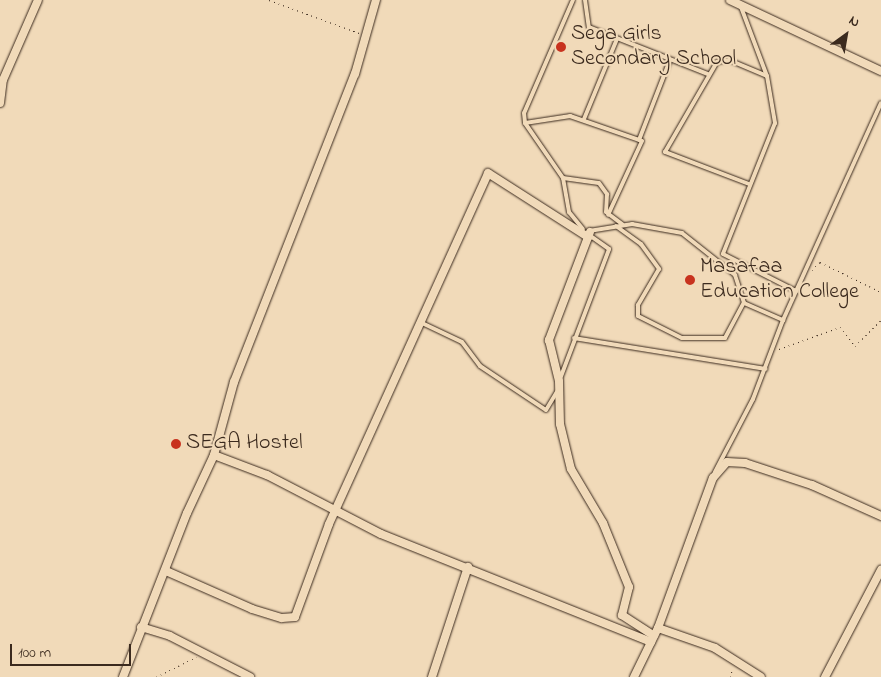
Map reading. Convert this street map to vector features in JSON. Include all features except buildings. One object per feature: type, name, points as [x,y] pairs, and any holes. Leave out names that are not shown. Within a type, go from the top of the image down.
[{"type":"street","points":[[0,103],[3,80],[38,0]]},
{"type":"street","points":[[123,677],[141,627],[214,455],[234,382],[355,74],[364,35],[376,0]]},
{"type":"street","points":[[730,0],[881,71]]},
{"type":"street","points":[[166,571],[226,599],[288,619],[299,609],[335,511],[489,173],[589,234],[549,340],[559,383],[560,424],[571,469],[603,524],[629,587],[622,615],[653,639]]},
{"type":"street","points":[[214,455],[267,475],[335,511],[468,567],[653,639]]},
{"type":"street","points":[[634,677],[658,628],[713,478],[728,462],[745,463],[812,485],[881,516]]},
{"type":"street","points":[[432,677],[468,567]]},
{"type":"street","points":[[825,677],[881,570]]},
{"type":"street","points":[[141,627],[204,652],[250,677]]},
{"type":"street","points":[[658,628],[704,642],[761,677]]},
{"type":"lane","points":[[422,323],[462,342],[480,366],[546,410],[559,383],[574,338],[609,248],[580,228],[568,212],[563,178],[525,123],[527,102],[573,0]]},
{"type":"lane","points":[[585,0],[587,26],[708,74]]},
{"type":"lane","points":[[740,5],[767,76],[775,123],[749,184],[723,255],[796,292]]},
{"type":"lane","points":[[584,119],[617,38]]},
{"type":"lane","points":[[608,215],[670,60]]},
{"type":"lane","points":[[749,184],[665,152],[708,74],[717,62],[729,60],[767,76]]},
{"type":"lane","points":[[713,478],[766,368],[783,320],[881,103]]},
{"type":"lane","points":[[525,123],[556,115],[584,119],[639,140]]},
{"type":"lane","points":[[563,178],[599,184],[607,194],[608,215]]},
{"type":"lane","points":[[608,215],[623,225]]},
{"type":"lane","points":[[589,234],[616,226],[623,225],[682,233],[735,275],[744,304],[725,338],[682,338],[638,316],[638,306],[659,269],[641,244],[616,226]]},
{"type":"lane","points":[[744,304],[783,320]]},
{"type":"lane","points":[[574,338],[766,368]]},
{"type":"path","points":[[268,0],[364,35]]},
{"type":"path","points":[[810,273],[820,262],[881,292]]},
{"type":"path","points":[[771,352],[840,327],[855,346],[881,320]]},
{"type":"path","points":[[156,677],[204,652]]},
{"type":"path","points":[[730,677],[733,661]]},
{"type":"place","name":"Sega Girls Secondary School","points":[[561,47]]},
{"type":"place","name":"Masafaa Education College","points":[[690,280]]},
{"type":"place","name":"SEGA Hostel","points":[[176,444]]}]
